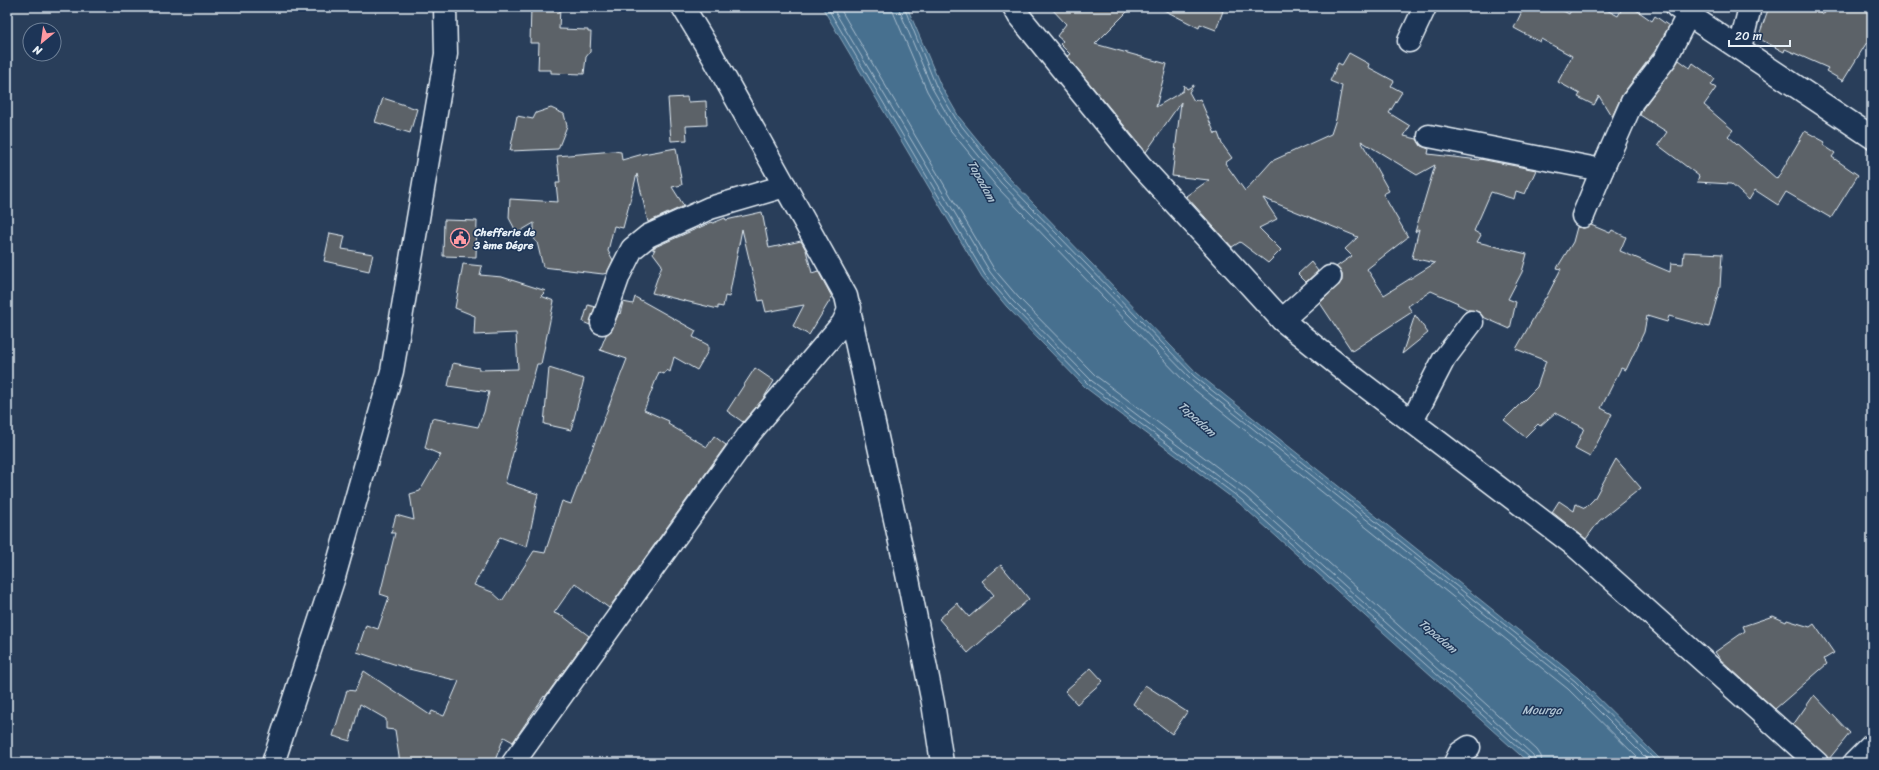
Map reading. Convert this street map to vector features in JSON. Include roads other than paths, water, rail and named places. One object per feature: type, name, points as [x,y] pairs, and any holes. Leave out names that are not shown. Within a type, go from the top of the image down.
[{"type":"street","points":[[273,763],[334,577],[392,371],[446,54],[445,7]]},
{"type":"street","points":[[683,7],[786,186],[846,296],[850,308],[910,589],[933,703],[942,763]]},
{"type":"street","points":[[1014,7],[1019,16],[1140,165],[1282,320],[1574,545],[1817,763]]},
{"type":"street","points":[[1409,41],[1425,7]]},
{"type":"street","points":[[1740,48],[1750,7]]},
{"type":"street","points":[[1583,216],[1632,102],[1666,58],[1683,11],[1872,137]]},
{"type":"street","points":[[1429,136],[1602,170]]},
{"type":"street","points":[[602,323],[619,275],[632,249],[648,236],[710,208],[786,186]]},
{"type":"street","points":[[1282,320],[1330,277]]},
{"type":"street","points":[[513,763],[750,433],[843,323],[850,308]]},
{"type":"street","points":[[1412,421],[1444,359],[1472,322]]},
{"type":"street","points":[[1854,763],[1872,745]]},
{"type":"street","points":[[1455,763],[1460,753],[1469,747]]},
{"type":"water","name":"Mourga","points":[[822,7],[907,7],[940,84],[959,117],[1007,176],[1197,373],[1578,678],[1664,763],[1529,763],[1239,503],[1086,388],[1007,307],[982,277]]},
{"type":"place","name":"Chefferie de 3 ème Dégre","points":[[460,238]]},
{"type":"water label","name":"Tapadam","points":[[982,181]]},
{"type":"water label","name":"Tapadam","points":[[1197,419]]},
{"type":"water label","name":"Tapadam","points":[[1438,636]]}]
